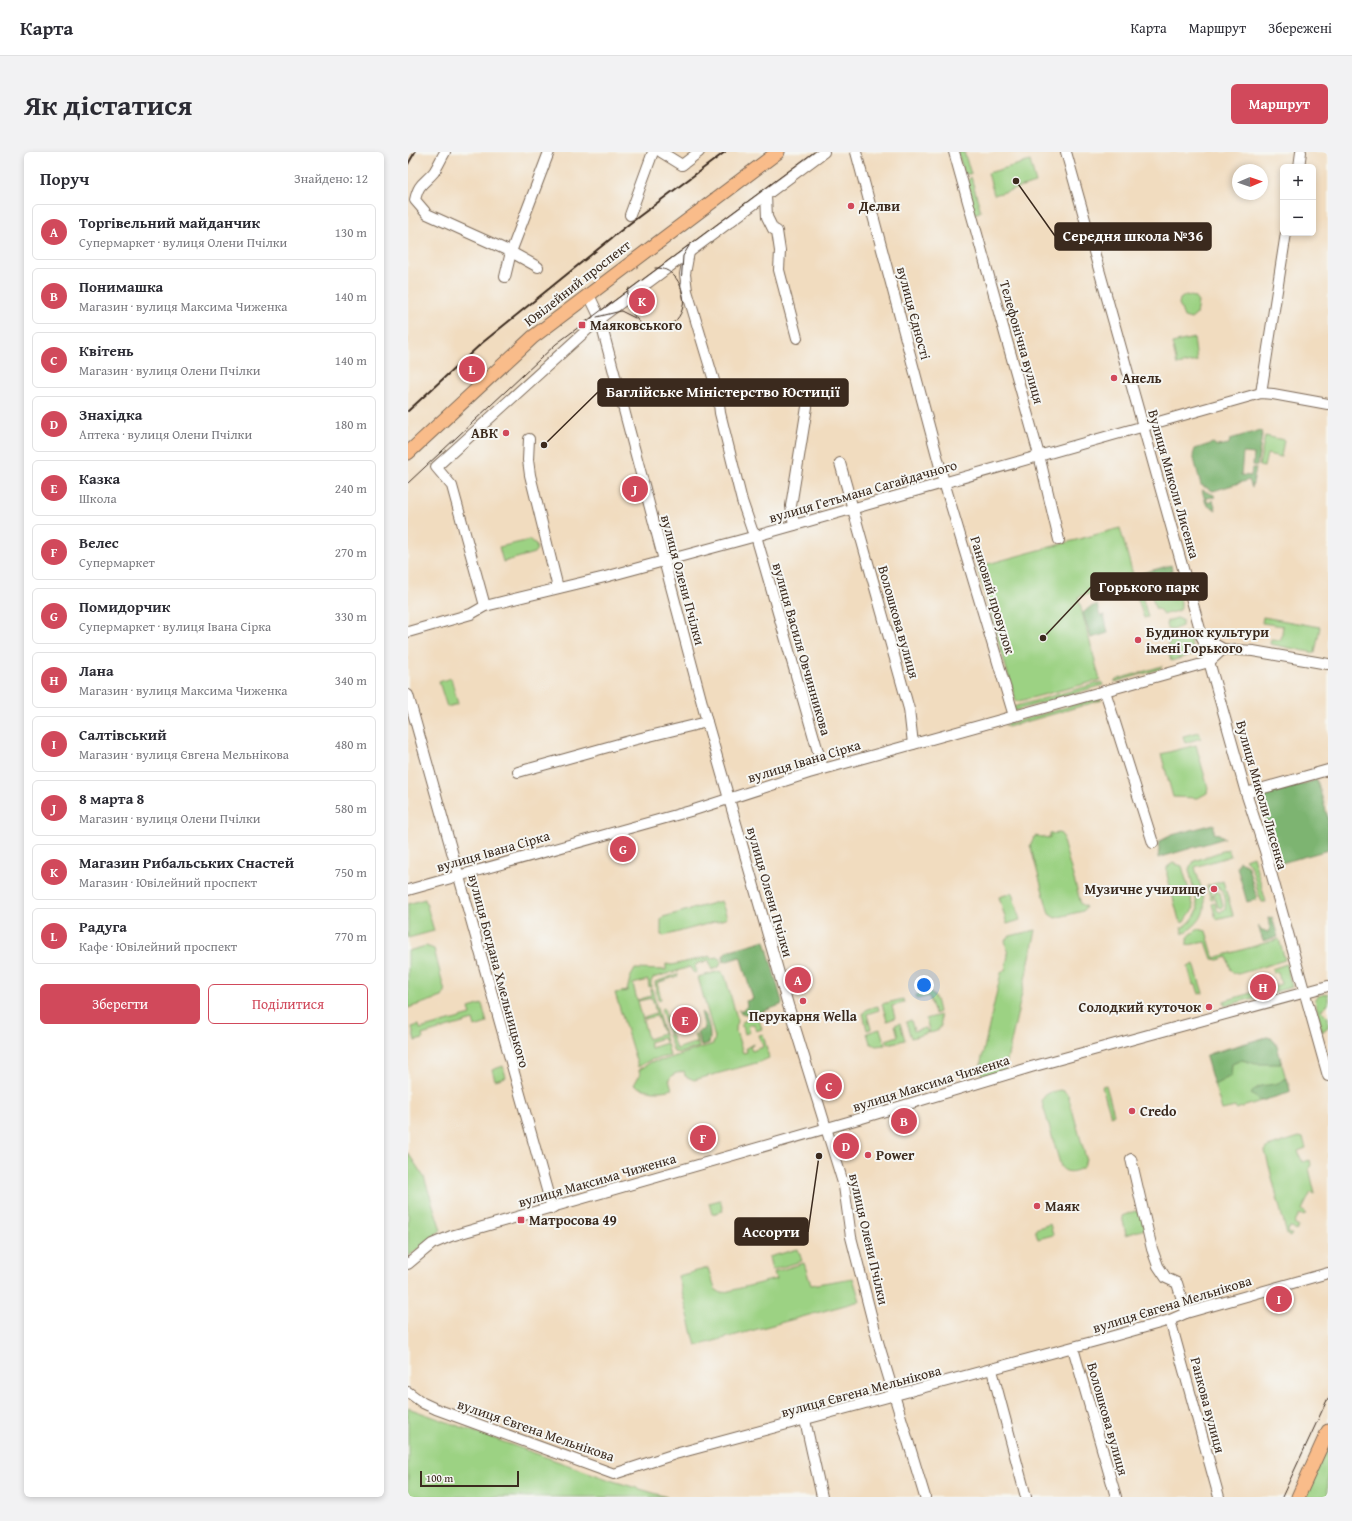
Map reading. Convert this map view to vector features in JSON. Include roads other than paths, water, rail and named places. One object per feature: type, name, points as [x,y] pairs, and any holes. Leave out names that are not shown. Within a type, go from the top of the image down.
[{"type":"main road","name":"Ювілейний проспект","points":[[408,453],[533,337],[778,152]]},
{"type":"main road","points":[[1298,1497],[1328,1431]]},
{"type":"street","points":[[444,152],[432,174],[424,180],[417,190],[415,200],[427,214],[511,252],[538,267]]},
{"type":"street","points":[[505,277],[511,252],[549,152]]},
{"type":"street","points":[[630,215],[653,152]]},
{"type":"street","points":[[662,152],[682,165],[699,152]]},
{"type":"street","points":[[485,606],[452,486],[436,467],[599,319],[824,152]]},
{"type":"street","name":"вулиця Єдності","points":[[856,152],[944,482]]},
{"type":"street","name":"Телефонічна вулиця","points":[[954,152],[1039,456],[1060,540]]},
{"type":"street","name":"Вулиця Миколи Лисенка","points":[[1066,152],[1246,793],[1265,850],[1328,1076]]},
{"type":"street","points":[[1299,164],[1301,152]]},
{"type":"street","points":[[766,195],[767,217],[773,230],[777,231],[780,250],[779,270],[797,338]]},
{"type":"street","points":[[1261,394],[1286,236]]},
{"type":"street","name":"вулиця Василя Овчинникова","points":[[689,252],[685,274],[687,292],[718,394],[720,414],[742,501],[752,530],[756,536],[823,769]]},
{"type":"street","name":"вулиця Олени Пчілки","points":[[588,295],[596,309],[599,319],[707,722],[788,1005],[844,1186],[851,1238],[894,1396],[925,1497]]},
{"type":"street","name":"вулиця Гетьмана Сагайдачного","points":[[408,632],[471,614],[485,606],[756,536],[1261,394],[1273,394],[1328,404]]},
{"type":"street","points":[[794,525],[792,506],[807,407]]},
{"type":"street","points":[[529,439],[528,460],[530,475],[558,588]]},
{"type":"street","name":"Волошкова вулиця","points":[[840,463],[909,709],[913,744]]},
{"type":"street","name":"Ранковий провулок","points":[[944,482],[1014,716]]},
{"type":"street","points":[[1202,636],[1223,649],[1252,651],[1328,664]]},
{"type":"street","points":[[1209,662],[1223,649]]},
{"type":"street","name":"вулиця Івана Сірка","points":[[408,890],[729,799],[823,769],[1209,662]]},
{"type":"street","points":[[1105,691],[1152,843]]},
{"type":"street","name":"вулиця Богдана Хмельницького","points":[[408,695],[552,1208]]},
{"type":"street","points":[[518,772],[633,740],[707,722]]},
{"type":"street","points":[[1246,793],[1328,770]]},
{"type":"street","name":"вулиця Максима Чиженка","points":[[408,1264],[432,1244],[451,1236],[827,1128],[1031,1067],[1328,986]]},
{"type":"street","points":[[1130,1159],[1152,1248],[1158,1266],[1166,1278],[1177,1283],[1186,1313]]},
{"type":"street","name":"вулиця Євгена Мельнікова","points":[[408,1392],[422,1403],[436,1410],[614,1474],[675,1454],[1073,1348],[1170,1320],[1186,1313],[1328,1273]]},
{"type":"street","name":"Ранкова вулиця","points":[[1170,1320],[1219,1497]]},
{"type":"street","name":"Волошкова вулиця","points":[[1073,1348],[1116,1497]]},
{"type":"street","points":[[992,1370],[1026,1497]]},
{"type":"street","points":[[805,1420],[822,1497]]},
{"type":"tram line","points":[[408,483],[556,344],[814,152]]},
{"type":"tram line","points":[[681,284],[683,256],[689,246]]},
{"type":"tram line","points":[[629,288],[627,296],[629,307],[641,323],[647,327],[661,328],[674,322],[679,317],[682,310],[683,296],[681,288],[674,276],[668,271],[662,268],[655,268]]},
{"type":"tram line","points":[[597,317],[621,311],[635,318]]},
{"type":"tram line","points":[[1282,1497],[1328,1398]]},
{"type":"railway","points":[[408,164],[415,152]]},
{"type":"railway","points":[[408,411],[482,343],[629,224],[725,152]]},
{"type":"place","name":"Середня школа №36","points":[[1016,181]]},
{"type":"place","name":"Делви","points":[[851,206]]},
{"type":"place","name":"Магазин Рибальських Снастей","points":[[642,301]]},
{"type":"place","name":"Маяковського","points":[[582,325]]},
{"type":"place","name":"Радуга","points":[[472,369]]},
{"type":"place","name":"Анель","points":[[1114,378]]},
{"type":"place","name":"АВК","points":[[506,433]]},
{"type":"place","name":"Баглійське Міністерство Юстиції","points":[[544,445]]},
{"type":"place","name":"8 марта 8","points":[[635,489]]},
{"type":"place","name":"Горького парк","points":[[1043,638]]},
{"type":"place","name":"Будинок культури імені Горького","points":[[1138,640]]},
{"type":"place","name":"Помидорчик","points":[[623,849]]},
{"type":"place","name":"Музичне училище","points":[[1214,889]]},
{"type":"place","name":"Торгівельний майданчик","points":[[798,980]]},
{"type":"place","name":"Лана","points":[[1263,987]]},
{"type":"place","name":"Перукарня Wella","points":[[803,1001]]},
{"type":"place","name":"Солодкий куточок","points":[[1209,1007]]},
{"type":"place","name":"Казка","points":[[685,1020]]},
{"type":"place","name":"Квітень","points":[[829,1086]]},
{"type":"place","name":"Credo","points":[[1132,1111]]},
{"type":"place","name":"Понимашка","points":[[904,1121]]},
{"type":"place","name":"Велес","points":[[703,1138]]},
{"type":"place","name":"Знахідка","points":[[846,1146]]},
{"type":"place","name":"Power","points":[[868,1155]]},
{"type":"place","name":"Ассорти","points":[[819,1156]]},
{"type":"place","name":"Маяк","points":[[1037,1206]]},
{"type":"place","name":"Матросова 49","points":[[521,1220]]},
{"type":"place","name":"Салтівський","points":[[1279,1299]]}]
